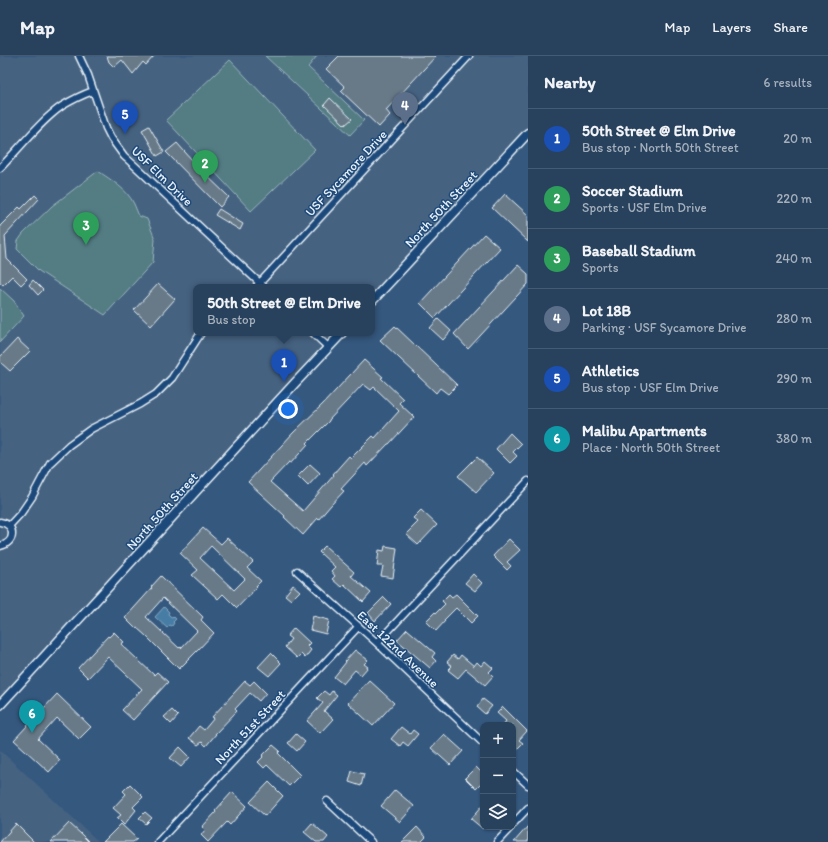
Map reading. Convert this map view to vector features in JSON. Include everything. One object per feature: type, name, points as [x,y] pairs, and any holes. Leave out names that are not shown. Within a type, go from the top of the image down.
[{"type":"street","name":"USF Elm Drive","points":[[79,56],[106,128],[111,138],[124,156],[258,284]]},
{"type":"street","name":"USF Sycamore Drive","points":[[262,284],[469,56]]},
{"type":"street","points":[[0,168],[40,125],[62,106],[93,90]]},
{"type":"street","name":"North 50th Street","points":[[375,298],[528,133]]},
{"type":"street","points":[[9,526],[21,513],[32,497],[50,463],[69,445],[91,429],[140,404],[156,394],[172,378],[199,336]]},
{"type":"street","points":[[316,336],[328,347]]},
{"type":"street","name":"North 50th Street","points":[[0,704],[339,336]]},
{"type":"street","points":[[377,643],[528,481]]},
{"type":"street","points":[[0,522],[9,526],[12,533],[12,537],[8,544],[0,546]]},
{"type":"street","name":"East 122nd Avenue","points":[[297,571],[377,643],[480,740]]},
{"type":"street","name":"North 51st Street","points":[[158,842],[358,627]]},
{"type":"street","points":[[516,774],[528,785]]},
{"type":"street","points":[[327,801],[371,842]]},
{"type":"street","points":[[516,821],[528,808]]},
{"type":"street","points":[[497,842],[508,830]]},
{"type":"shaded area","points":[[0,56],[528,56],[528,140],[375,304],[375,284],[193,284],[193,336],[345,336],[0,705]]},
{"type":"shaded area","points":[[164,607],[169,612],[168,614],[170,616],[173,616],[176,619],[172,626],[170,625],[167,628],[155,617]]},
{"type":"shaded area","points":[[0,750],[99,842],[0,842]]},
{"type":"green space","points":[[265,56],[317,56],[308,67],[364,120],[350,135]]},
{"type":"green space","points":[[230,60],[315,150],[251,211],[166,120]]},
{"type":"green space","points":[[98,171],[118,185],[127,194],[134,204],[139,216],[147,219],[155,239],[153,262],[105,315],[39,271],[17,249],[18,241],[23,234],[52,206]]},
{"type":"green space","points":[[0,288],[14,301],[24,316],[0,342]]},
{"type":"building","points":[[107,56],[154,56],[146,65],[143,62],[133,74],[122,60],[114,67],[109,62]]},
{"type":"building","points":[[339,56],[436,56],[386,110],[390,115],[379,127],[341,91],[345,87],[326,69]]},
{"type":"building","points":[[330,98],[352,119],[345,125],[324,105]]},
{"type":"building","points":[[149,126],[164,152],[157,156],[142,130]]},
{"type":"building","points":[[177,143],[200,169],[229,197],[220,207],[166,152]]},
{"type":"building","points":[[505,194],[528,215],[528,242],[492,208]]},
{"type":"building","points":[[35,195],[39,199],[5,236],[7,259],[27,279],[21,285],[12,276],[3,285],[0,282],[0,226],[19,207],[21,209]]},
{"type":"building","points":[[219,209],[243,224],[240,230],[215,215]]},
{"type":"building","points":[[484,234],[500,248],[435,318],[420,303]]},
{"type":"building","points":[[518,265],[528,274],[528,284],[468,349],[454,334]]},
{"type":"building","points":[[33,280],[43,290],[38,295],[29,285]]},
{"type":"building","points":[[158,284],[175,299],[151,326],[134,310]]},
{"type":"building","points":[[438,319],[451,331],[443,340],[430,328]]},
{"type":"building","points":[[395,326],[457,385],[448,394],[440,388],[436,393],[380,340]]},
{"type":"building","points":[[17,339],[30,351],[10,371],[0,362],[0,357]]},
{"type":"building","points":[[364,360],[383,377],[381,378],[403,399],[399,403],[414,417],[367,466],[365,463],[341,489],[344,491],[303,535],[248,482],[293,433],[323,404]],"holes":[[[363,384],[371,390],[374,387],[399,411],[375,438],[373,436],[351,458],[349,456],[303,511],[270,482],[289,462],[291,463],[308,444],[307,443]]]},
{"type":"building","points":[[510,433],[521,444],[513,452],[517,456],[510,463],[496,449]]},
{"type":"building","points":[[477,457],[494,473],[476,492],[458,476]]},
{"type":"building","points":[[310,464],[320,473],[308,486],[298,476]]},
{"type":"building","points":[[421,510],[437,525],[418,545],[406,534],[418,522],[413,518]]},
{"type":"building","points":[[203,528],[221,544],[227,538],[253,562],[247,568],[261,581],[237,608],[223,594],[218,599],[192,575],[198,570],[180,553]],"holes":[[[211,546],[245,579],[234,590],[200,558]]]},
{"type":"building","points":[[509,539],[520,550],[507,562],[511,566],[507,570],[493,556]]},
{"type":"building","points":[[325,546],[354,572],[351,576],[371,593],[363,602],[344,584],[341,587],[332,579],[335,576],[331,571],[335,567],[319,552]]},
{"type":"building","points":[[385,546],[397,548],[393,578],[381,576],[383,566],[377,566],[379,550],[384,551]]},
{"type":"building","points":[[473,574],[482,583],[475,591],[465,583]]},
{"type":"building","points":[[161,576],[203,617],[201,620],[214,633],[179,669],[146,636],[125,618],[152,588],[151,587]],"holes":[[[163,598],[197,631],[181,648],[179,648],[146,617]]]},
{"type":"building","points":[[293,585],[300,591],[291,600],[285,595]]},
{"type":"building","points":[[449,594],[452,597],[456,594],[478,616],[471,623],[456,608],[436,631],[426,621],[445,604],[442,601]]},
{"type":"building","points":[[384,597],[391,604],[375,621],[368,613]]},
{"type":"building","points":[[313,616],[329,620],[326,634],[310,630]]},
{"type":"building","points":[[294,628],[310,643],[307,646],[311,650],[305,658],[301,654],[297,658],[285,647],[291,639],[287,636]]},
{"type":"building","points":[[407,629],[435,653],[432,657],[436,661],[430,668],[397,640]]},
{"type":"building","points":[[114,632],[124,642],[121,644],[154,675],[157,672],[168,682],[133,720],[122,710],[142,689],[108,657],[88,678],[78,668],[108,636],[109,637]]},
{"type":"building","points":[[355,650],[368,660],[364,664],[368,667],[361,675],[355,670],[343,684],[334,677]]},
{"type":"building","points":[[271,653],[281,663],[269,676],[258,667]]},
{"type":"building","points":[[453,655],[458,659],[461,655],[474,666],[477,662],[481,666],[485,661],[493,668],[489,672],[493,676],[485,685],[466,669],[458,678],[448,670],[452,666],[447,662]]},
{"type":"building","points":[[369,680],[394,703],[373,726],[348,703]]},
{"type":"building","points":[[245,681],[250,685],[254,681],[266,693],[259,701],[250,693],[235,709],[237,711],[215,734],[206,746],[202,742],[198,745],[189,738],[199,726],[204,730],[214,718],[212,717]]},
{"type":"building","points":[[324,691],[329,695],[332,691],[337,695],[324,711],[333,719],[320,733],[307,721],[323,703],[317,698]]},
{"type":"building","points":[[57,694],[91,727],[79,739],[57,718],[38,739],[60,760],[49,772],[14,740]]},
{"type":"building","points":[[483,699],[492,706],[485,714],[477,707]]},
{"type":"building","points":[[503,707],[527,731],[519,740],[523,743],[516,750],[516,722],[505,722],[506,721],[497,713]]},
{"type":"building","points":[[172,710],[178,716],[171,724],[164,717]]},
{"type":"building","points":[[401,727],[410,734],[413,730],[418,734],[408,746],[403,742],[400,746],[391,739]]},
{"type":"building","points":[[296,734],[305,742],[297,751],[288,743]]},
{"type":"building","points":[[444,734],[463,751],[450,765],[431,748]]},
{"type":"building","points":[[273,745],[280,751],[278,753],[300,775],[289,786],[267,765],[264,768],[258,762]]},
{"type":"building","points":[[180,747],[190,757],[181,767],[170,758]]},
{"type":"building","points":[[476,767],[480,771],[480,785],[476,789],[465,778]]},
{"type":"building","points":[[352,771],[364,774],[361,786],[349,782]]},
{"type":"building","points":[[269,782],[283,796],[265,816],[250,802]]},
{"type":"building","points":[[130,784],[143,797],[133,807],[136,810],[124,825],[117,818],[121,815],[113,808],[126,794],[123,791]]},
{"type":"building","points":[[395,790],[414,806],[400,822],[381,806]]},
{"type":"building","points":[[232,792],[247,806],[230,825],[227,822],[208,842],[201,835],[205,830],[202,827]]},
{"type":"building","points":[[480,808],[480,826],[471,819]]},
{"type":"building","points":[[145,812],[152,818],[146,824],[139,818]]},
{"type":"building","points":[[69,823],[81,834],[89,842],[51,842]]},
{"type":"building","points":[[312,823],[328,837],[324,842],[316,842],[304,832]]},
{"type":"building","points":[[16,824],[34,842],[0,842]]},
{"type":"building","points":[[121,824],[137,839],[133,842],[103,842]]},
{"type":"building","points":[[528,826],[528,842],[514,842]]},
{"type":"building","points":[[417,827],[426,837],[421,842],[402,842]]},
{"type":"place","name":"Lot 18B","points":[[405,125]]},
{"type":"place","name":"Athletics","points":[[125,134]]},
{"type":"place","name":"Soccer Stadium","points":[[205,183]]},
{"type":"place","name":"Baseball Stadium","points":[[86,245]]},
{"type":"place","name":"50th Street @ Elm Drive","points":[[284,382]]},
{"type":"place","name":"Malibu Apartments","points":[[32,733]]}]
